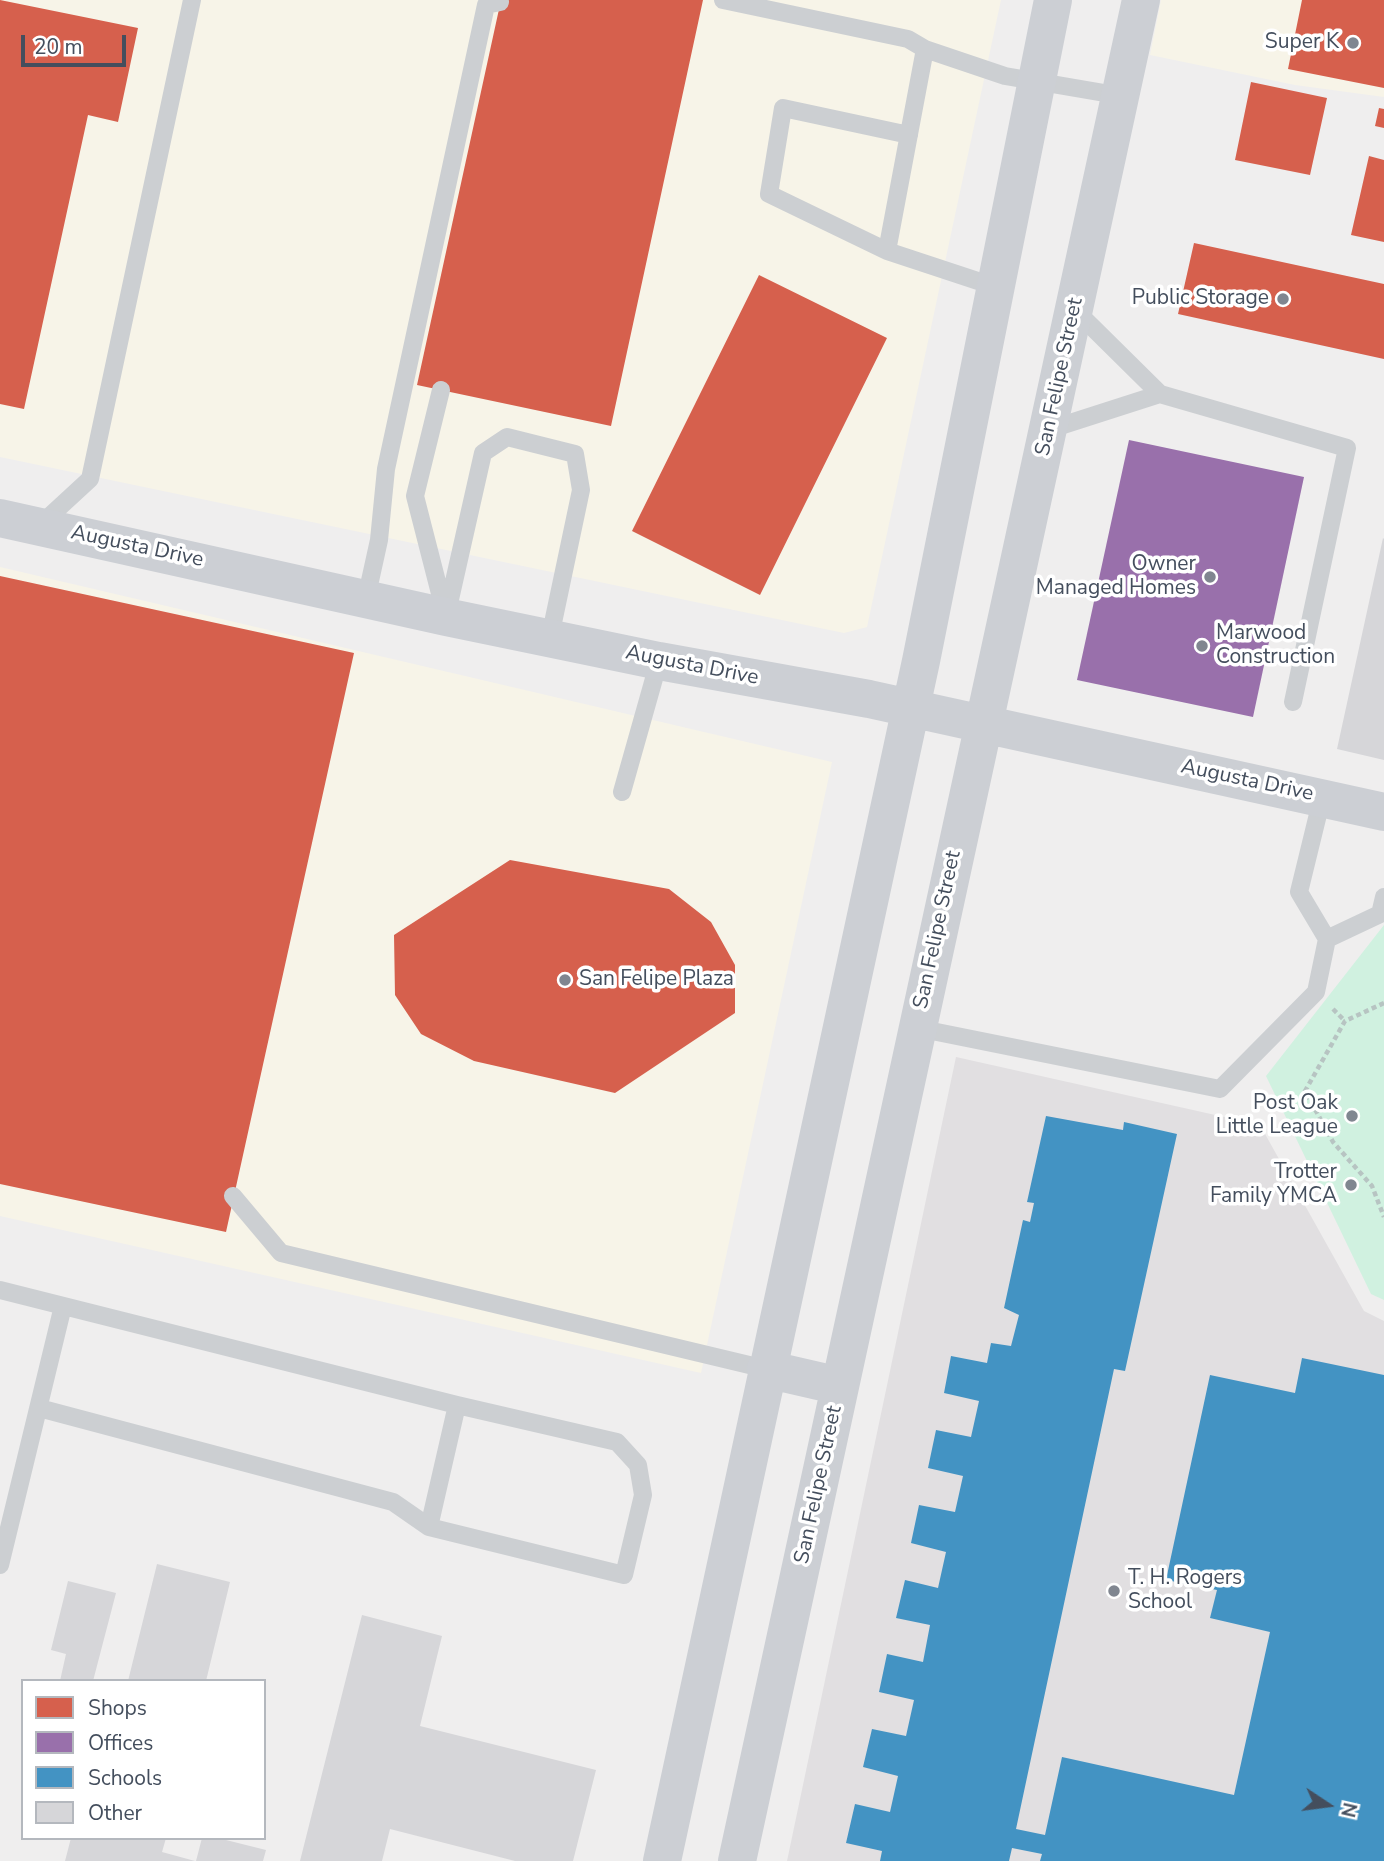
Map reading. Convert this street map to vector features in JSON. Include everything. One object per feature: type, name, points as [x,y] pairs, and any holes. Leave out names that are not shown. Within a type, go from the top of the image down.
[{"type":"main road","points":[[662,1861],[910,708],[1053,0]]},
{"type":"main road","name":"San Felipe Street","points":[[737,1861],[1141,0]]},
{"type":"main road","name":"Augusta Drive","points":[[0,517],[446,617],[983,723],[1384,812]]},
{"type":"main road","points":[[766,1369],[840,1386]]},
{"type":"lane","points":[[39,526],[90,479],[192,0]]},
{"type":"lane","points":[[723,0],[908,39],[925,49],[1037,84],[1122,96]]},
{"type":"lane","points":[[366,599],[379,540],[386,469],[486,5],[500,2]]},
{"type":"lane","points":[[887,251],[925,49]]},
{"type":"lane","points":[[909,135],[783,108],[769,194],[887,251],[996,287]]},
{"type":"lane","points":[[1075,310],[1160,394],[1347,448],[1293,702]]},
{"type":"lane","points":[[442,390],[415,496],[446,617]]},
{"type":"lane","points":[[1048,430],[1160,394]]},
{"type":"lane","points":[[446,617],[483,453],[507,437],[575,454],[581,490],[550,637]]},
{"type":"lane","points":[[622,792],[659,661]]},
{"type":"lane","points":[[917,1028],[1220,1089],[1316,992],[1327,939],[1300,892],[1322,798]]},
{"type":"lane","points":[[1327,939],[1380,914],[1384,897]]},
{"type":"lane","points":[[233,1196],[281,1252],[766,1369]]},
{"type":"lane","points":[[0,1290],[457,1405],[617,1442],[638,1465],[643,1496],[625,1575],[429,1527],[393,1502],[39,1408]]},
{"type":"lane","points":[[0,1565],[63,1306]]},
{"type":"lane","points":[[429,1527],[457,1405]]},
{"type":"path","points":[[1384,1003],[1345,1021],[1305,1091],[1333,1142],[1372,1186],[1384,1217]]},
{"type":"shaded area","points":[[0,0],[1001,0],[867,627],[844,633],[0,457]]},
{"type":"shaded area","points":[[1161,0],[1384,0],[1384,97],[1295,85],[1150,55]]},
{"type":"shaded area","points":[[0,567],[832,762],[701,1373],[0,1216]]},
{"type":"shaded area","name":"T. H. Rogers School","points":[[956,1057],[1260,1125],[1364,1311],[1384,1321],[1384,1861],[787,1861]]},
{"type":"green space","name":"Trotter Family YMCA","points":[[1384,925],[1384,1300],[1371,1294],[1266,1076]]},
{"type":"building: Shops","points":[[0,0],[138,28],[118,122],[88,115],[24,409],[0,404]]},
{"type":"building: Shops","points":[[501,0],[703,0],[611,426],[417,385]]},
{"type":"building: Shops","points":[[1302,0],[1384,0],[1384,88],[1288,69]]},
{"type":"building: Shops","points":[[1251,82],[1327,98],[1310,175],[1235,160]]},
{"type":"building: Shops","points":[[1379,108],[1384,109],[1384,128],[1375,126]]},
{"type":"building: Shops","points":[[1369,156],[1384,160],[1384,242],[1351,235]]},
{"type":"building: Shops","name":"Public Storage","points":[[1194,243],[1384,284],[1384,359],[1178,314]]},
{"type":"building: Shops","points":[[759,275],[887,338],[760,595],[632,531]]},
{"type":"building: Shops","points":[[0,576],[354,653],[226,1232],[0,1184]]},
{"type":"building: Shops","name":"San Felipe Plaza","points":[[510,860],[669,889],[711,922],[735,965],[735,1013],[615,1093],[474,1061],[421,1034],[395,995],[394,935]]},
{"type":"building: Offices","points":[[1129,440],[1304,477],[1253,717],[1077,680]]},
{"type":"building: Schools","points":[[1046,1116],[1123,1130],[1124,1122],[1177,1134],[1125,1371],[1114,1369],[1016,1829],[1045,1835],[1062,1757],[1234,1795],[1270,1632],[1210,1618],[1217,1590],[1166,1580],[1210,1375],[1295,1393],[1302,1358],[1384,1375],[1384,1861],[1040,1861],[1042,1854],[1012,1848],[1009,1861],[880,1861],[882,1851],[846,1843],[855,1804],[890,1812],[898,1776],[863,1767],[872,1729],[906,1736],[914,1700],[879,1692],[887,1654],[923,1662],[930,1625],[896,1618],[905,1580],[938,1588],[946,1552],[911,1543],[919,1505],[955,1512],[963,1476],[928,1468],[936,1430],[971,1437],[979,1401],[944,1393],[951,1356],[987,1363],[991,1343],[1011,1346],[1019,1315],[1004,1308],[1023,1220],[1030,1222],[1034,1203],[1027,1202]]},
{"type":"building: Other","points":[[1384,539],[1384,760],[1337,749]]},
{"type":"building: Other","points":[[157,1564],[230,1582],[206,1679],[128,1679]]},
{"type":"building: Other","points":[[68,1581],[116,1593],[94,1679],[60,1679],[66,1654],[51,1650]]},
{"type":"building: Other","points":[[362,1615],[442,1636],[420,1726],[596,1770],[573,1861],[515,1861],[390,1829],[382,1861],[300,1861]]},
{"type":"building: Other","points":[[70,1840],[165,1840],[162,1852],[195,1861],[65,1861]]},
{"type":"building: Other","points":[[201,1840],[226,1840],[266,1850],[263,1861],[196,1861]]},
{"type":"place","name":"Super K","points":[[1353,43]]},
{"type":"place","name":"Public Storage","points":[[1283,299]]},
{"type":"place","name":"Owner Managed Homes","points":[[1210,577]]},
{"type":"place","name":"Marwood Construction","points":[[1202,646]]},
{"type":"place","name":"San Felipe Plaza","points":[[565,980]]},
{"type":"place","name":"Post Oak Little League","points":[[1352,1116]]},
{"type":"place","name":"Trotter Family YMCA","points":[[1351,1185]]},
{"type":"place","name":"T. H. Rogers School","points":[[1114,1591]]}]
